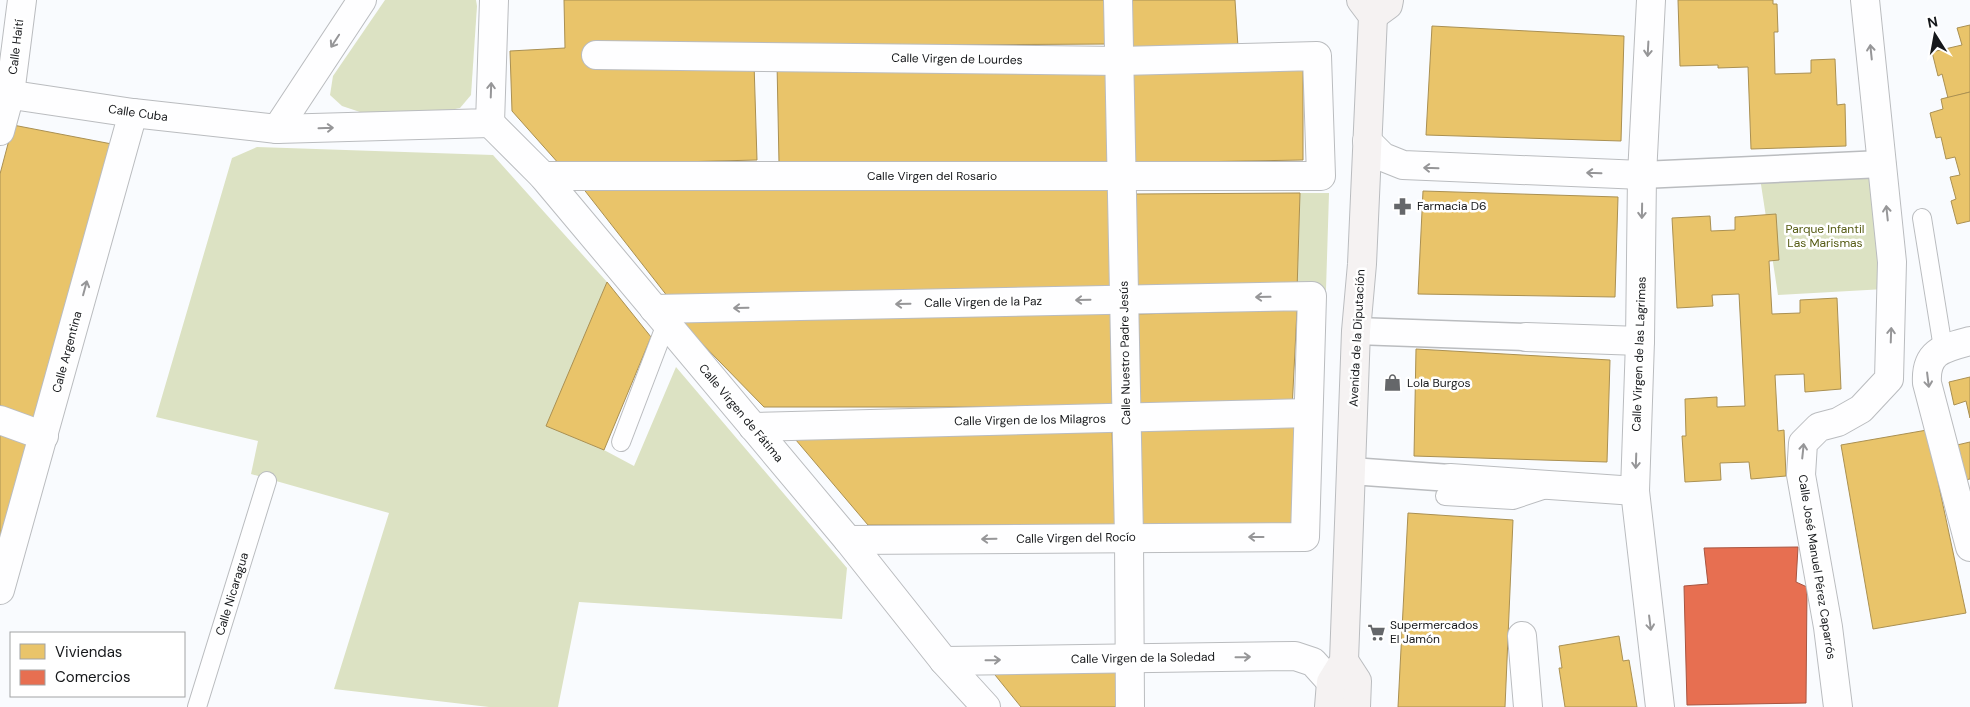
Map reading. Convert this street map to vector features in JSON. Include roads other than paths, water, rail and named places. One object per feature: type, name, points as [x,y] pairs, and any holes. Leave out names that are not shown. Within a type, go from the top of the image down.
[{"type":"main road","name":"Avenida de la Diputación","points":[[1335,683],[1351,471],[1356,331],[1374,5]]},
{"type":"main road","points":[[1335,683],[1356,682],[1356,707]]},
{"type":"street","name":"Calle Haití","points":[[0,131],[22,0]]},
{"type":"street","points":[[277,129],[362,0]]},
{"type":"street","points":[[490,123],[494,0]]},
{"type":"street","name":"Calle Nuestro Padre Jesús","points":[[1118,0],[1123,176],[1130,707]]},
{"type":"street","name":"Calle Virgen de las Lagrimas","points":[[1651,0],[1642,175],[1640,341],[1634,491],[1660,707]]},
{"type":"street","name":"Calle José Manuel Pérez Caparrós","points":[[1838,707],[1828,627],[1801,475],[1803,443],[1819,427],[1838,422],[1861,409],[1889,378],[1892,262],[1866,0]]},
{"type":"street","name":"Calle Virgen de Lourdes","points":[[596,54],[1120,60],[1317,56],[1321,176]]},
{"type":"street","name":"Calle Cuba","points":[[5,93],[133,113],[277,129],[490,123]]},
{"type":"street","name":"Calle Argentina","points":[[0,590],[133,113]]},
{"type":"street","name":"Calle Virgen de Fátima","points":[[490,123],[543,176],[848,540],[944,661],[986,707]]},
{"type":"street","points":[[1367,142],[1383,156],[1403,165],[1642,175],[1882,164]]},
{"type":"street","name":"Calle Virgen del Rosario","points":[[543,176],[1321,176]]},
{"type":"street","name":"Calle Virgen de la Paz","points":[[660,316],[1125,300],[1312,296],[1308,413]]},
{"type":"street","points":[[1356,331],[1640,341]]},
{"type":"street","points":[[1970,341],[1943,348],[1929,363],[1927,383],[1970,547]]},
{"type":"street","name":"Calle Virgen de los Milagros","points":[[753,427],[1308,413]]},
{"type":"street","name":"Calle Virgen del Rocío","points":[[848,540],[1305,537],[1308,413]]},
{"type":"street","points":[[0,420],[44,436]]},
{"type":"street","points":[[1351,471],[1448,487],[1558,486],[1634,491]]},
{"type":"street","points":[[1522,636],[1528,707]]},
{"type":"street","name":"Calle Virgen de la Soledad","points":[[944,661],[1295,656],[1314,662],[1335,683]]},
{"type":"lane","points":[[1922,218],[1943,348]]},
{"type":"lane","points":[[621,442],[660,316]]},
{"type":"lane","name":"Calle Nicaragua","points":[[197,707],[267,481]]},
{"type":"place","name":"Farmacia D6","points":[[1403,206]]},
{"type":"place","name":"Lola Burgos","points":[[1393,383]]},
{"type":"place","name":"Supermercados El Jamón","points":[[1376,632]]},
{"type":"park label","name":"Parque Infantil Las Marismas","points":[[1825,236]]}]
